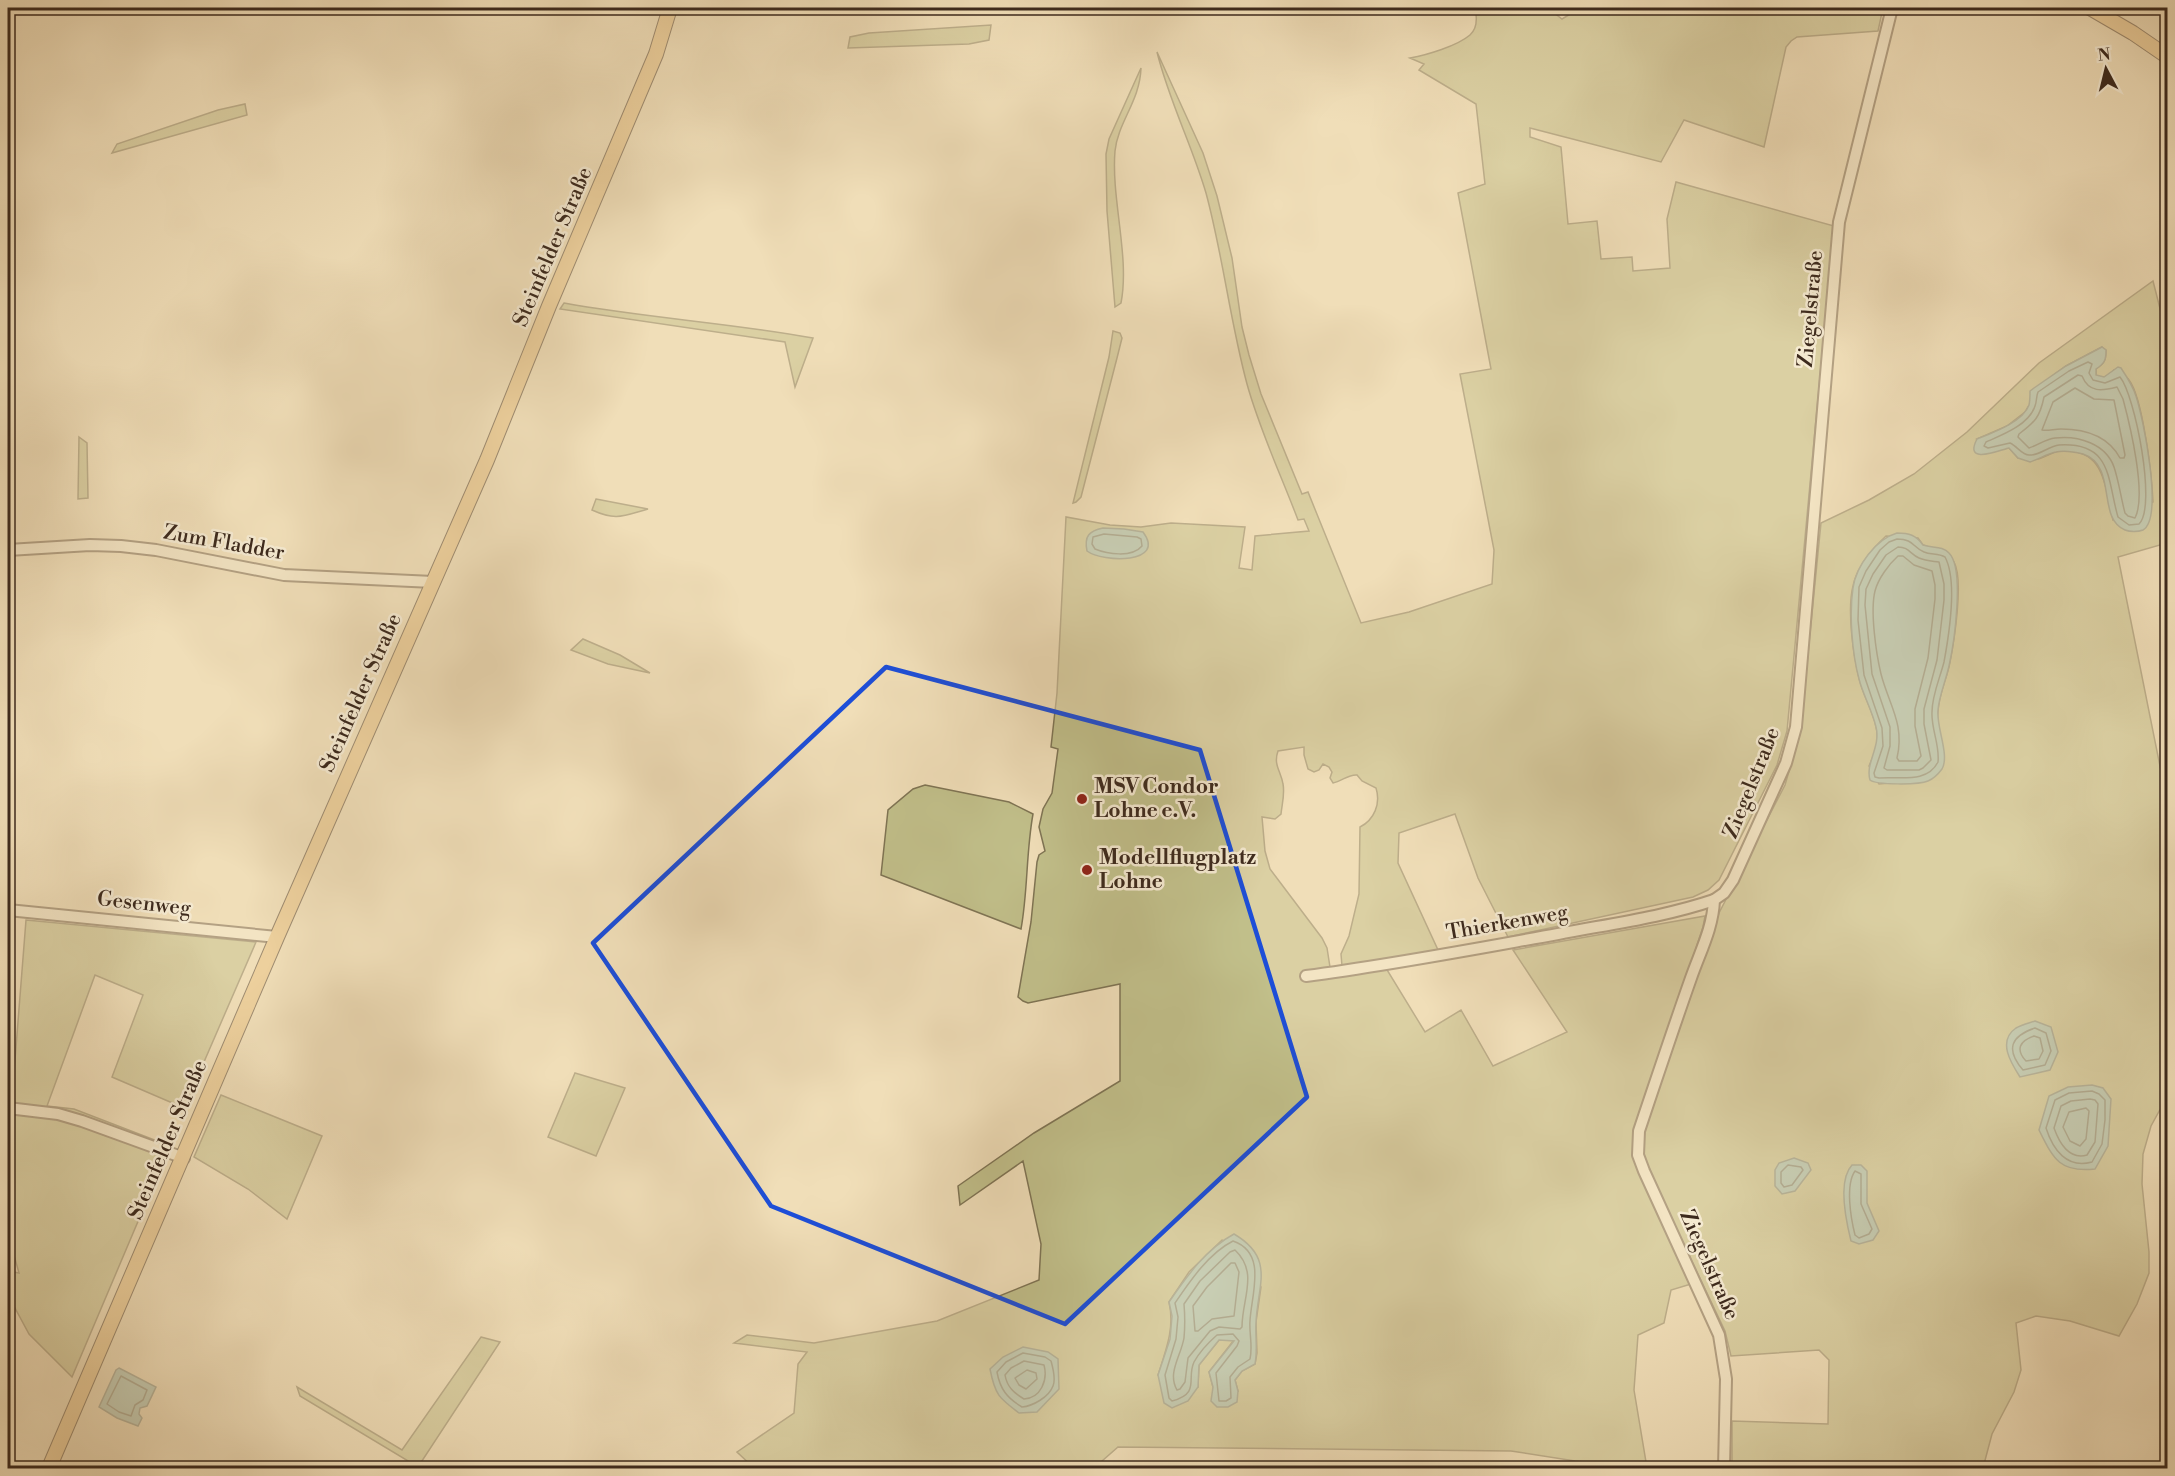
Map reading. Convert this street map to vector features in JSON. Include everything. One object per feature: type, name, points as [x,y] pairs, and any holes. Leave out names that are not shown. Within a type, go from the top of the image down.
[{"type":"main road","name":"Steinfelder Straße","points":[[49,1468],[277,937],[487,460],[549,306],[656,54],[670,8]]},
{"type":"main road","points":[[2090,8],[2168,57]]},
{"type":"street","name":"Ziegelstraße","points":[[1724,1468],[1726,1379],[1719,1335],[1638,1155],[1639,1131],[1695,965],[1710,929],[1714,900],[1724,893],[1733,880],[1786,763],[1796,727],[1839,222],[1892,8]]},
{"type":"street","name":"Zum Fladder","points":[[8,550],[90,545],[121,546],[156,550],[284,575],[433,582]]},
{"type":"street","name":"Thierkenweg","points":[[1306,976],[1369,968],[1597,926],[1714,900]]},
{"type":"street","name":"Gesenweg","points":[[8,910],[277,937]]},
{"type":"street","points":[[8,1108],[58,1114],[184,1158]]},
{"type":"highlighted area","points":[[886,667],[1200,750],[1307,1097],[1065,1324],[771,1206],[593,943]]},
{"type":"shaded area","points":[[1475,8],[1548,8],[1562,19],[1577,8],[1883,8],[1878,31],[1797,37],[1791,41],[1786,47],[1764,147],[1684,120],[1661,162],[1530,128],[1530,137],[1561,147],[1568,224],[1597,221],[1601,259],[1632,257],[1633,271],[1670,268],[1667,219],[1676,182],[1834,226],[1787,731],[1777,765],[1719,880],[1708,890],[1693,897],[1508,937],[1478,878],[1455,814],[1399,833],[1398,863],[1438,950],[1381,960],[1425,1032],[1461,1010],[1493,1066],[1567,1032],[1513,950],[1705,916],[1635,1130],[1635,1156],[1691,1284],[1671,1290],[1664,1323],[1638,1335],[1634,1390],[1647,1468],[1575,1461],[1511,1451],[1118,1447],[1094,1468],[754,1468],[737,1452],[794,1413],[798,1364],[807,1352],[734,1343],[747,1335],[814,1343],[937,1321],[1039,1280],[1041,1244],[1023,1161],[960,1205],[958,1186],[1034,1133],[1120,1081],[1120,984],[1028,1003],[1018,997],[1031,922],[1037,862],[1039,855],[1045,851],[1039,827],[1043,809],[1052,793],[1058,749],[1051,747],[1057,693],[1066,517],[1110,525],[1141,527],[1171,523],[1245,527],[1239,568],[1252,570],[1255,536],[1309,531],[1304,519],[1298,520],[1252,401],[1241,360],[1206,193],[1157,52],[1203,153],[1217,196],[1232,258],[1242,327],[1261,394],[1302,494],[1308,492],[1361,623],[1409,612],[1492,584],[1494,550],[1460,374],[1491,369],[1458,193],[1485,184],[1476,104],[1419,70],[1424,64],[1410,58],[1442,50],[1470,35],[1476,22]],"holes":[[[1304,747],[1308,769],[1314,772],[1319,770],[1323,764],[1332,772],[1330,778],[1333,783],[1357,775],[1362,781],[1376,788],[1378,800],[1373,816],[1360,827],[1359,894],[1349,936],[1341,954],[1342,966],[1330,967],[1327,948],[1322,938],[1270,869],[1265,851],[1262,817],[1275,819],[1281,814],[1284,792],[1276,760],[1278,751]],[[1222,1240],[1261,1287],[1256,1322],[1255,1364],[1242,1371],[1235,1380],[1238,1391],[1213,1387],[1209,1372],[1234,1340],[1219,1340],[1199,1365],[1198,1387],[1158,1375],[1170,1330],[1169,1302],[1189,1272]]]},
{"type":"shaded area","points":[[991,25],[989,40],[969,44],[848,48],[850,37],[869,33]]},
{"type":"shaded area","points":[[1141,68],[1137,91],[1120,130],[1115,151],[1114,169],[1122,247],[1123,285],[1121,303],[1115,307],[1107,211],[1106,154],[1109,139]]},
{"type":"shaded area","points":[[245,104],[247,115],[112,153],[117,144],[218,110]]},
{"type":"shaded area","points":[[2153,281],[2167,336],[2167,543],[2118,557],[2167,801],[2168,1095],[2151,1126],[2143,1154],[2142,1184],[2149,1273],[2137,1304],[2119,1336],[2070,1321],[2036,1316],[2016,1323],[2021,1370],[2014,1392],[1992,1434],[1983,1468],[1732,1468],[1732,1421],[1828,1424],[1829,1360],[1819,1350],[1731,1356],[1725,1331],[1648,1169],[1643,1155],[1644,1132],[1719,913],[1785,785],[1800,734],[1821,523],[1869,500],[1914,474],[1967,432],[2039,363]],"holes":[[[2102,347],[2106,350],[2105,359],[2096,369],[2096,376],[2106,376],[2114,370],[2122,374],[2134,389],[2139,403],[2146,439],[2153,502],[2113,520],[2100,471],[2086,455],[2074,451],[2059,451],[2035,460],[2018,458],[2009,448],[2003,449],[1977,439],[2007,426],[2025,412],[2055,374]],[[1886,536],[1918,538],[1923,545],[1947,553],[1957,571],[1958,596],[1952,652],[1938,711],[1938,728],[1944,756],[1890,783],[1879,784],[1869,766],[1876,749],[1877,735],[1857,668],[1852,632],[1851,596],[1862,565]]]},
{"type":"shaded area","points":[[564,303],[813,338],[795,387],[785,342],[560,309]]},
{"type":"shaded area","points":[[1113,331],[1120,333],[1122,338],[1081,497],[1073,503],[1109,357]]},
{"type":"shaded area","points":[[79,437],[87,443],[88,498],[78,499]]},
{"type":"shaded area","points":[[596,499],[648,509],[620,516],[607,515],[592,510]]},
{"type":"shaded area","points":[[583,639],[620,655],[650,673],[608,664],[571,650]]},
{"type":"shaded area","points":[[925,785],[1009,802],[1033,814],[1021,929],[881,875],[888,810],[913,789]]},
{"type":"shaded area","points":[[26,920],[256,942],[184,1108],[112,1077],[143,995],[95,975],[47,1106],[74,1109],[170,1146],[72,1377],[29,1334],[8,1295],[8,1271],[19,1273],[8,1234],[8,1098],[12,1098]]},
{"type":"shaded area","points":[[575,1073],[625,1088],[596,1156],[548,1137]]},
{"type":"shaded area","points":[[221,1095],[322,1136],[287,1219],[248,1189],[194,1157]]},
{"type":"shaded area","points":[[481,1337],[500,1342],[418,1467],[300,1396],[297,1387],[402,1450]]},
{"type":"water","points":[[2102,347],[2106,350],[2105,359],[2096,369],[2096,375],[2104,377],[2118,367],[2121,368],[2135,392],[2143,424],[2150,466],[2152,507],[2149,522],[2143,530],[2139,531],[2127,531],[2116,524],[2111,515],[2100,469],[2094,460],[2083,454],[2059,451],[2030,462],[2018,458],[2009,448],[1984,454],[1975,452],[1977,439],[2014,422],[2026,411],[2030,391],[2066,366]]},
{"type":"water","points":[[1103,528],[1143,532],[1148,542],[1147,550],[1140,555],[1118,559],[1106,558],[1087,551],[1086,542],[1089,535]]},
{"type":"water","points":[[1897,533],[1912,535],[1923,545],[1947,551],[1954,562],[1957,590],[1951,655],[1938,710],[1944,763],[1941,771],[1930,780],[1907,784],[1889,784],[1870,780],[1870,767],[1877,734],[1857,669],[1851,621],[1853,588],[1858,571],[1875,547]]},
{"type":"water","points":[[2035,1021],[2051,1027],[2058,1052],[2050,1070],[2020,1077],[2008,1052],[2007,1039],[2016,1028]]},
{"type":"water","points":[[2092,1085],[2103,1088],[2111,1099],[2108,1146],[2095,1169],[2073,1169],[2065,1166],[2053,1156],[2039,1130],[2049,1096],[2068,1087]]},
{"type":"water","points":[[1794,1158],[1808,1163],[1811,1170],[1795,1191],[1782,1194],[1775,1186],[1775,1170],[1779,1163]]},
{"type":"water","points":[[1852,1165],[1861,1165],[1867,1171],[1867,1203],[1879,1231],[1873,1240],[1859,1244],[1851,1241],[1844,1202],[1845,1181]]},
{"type":"water","points":[[1234,1234],[1247,1243],[1260,1262],[1261,1284],[1256,1322],[1255,1364],[1242,1371],[1235,1380],[1238,1391],[1237,1402],[1228,1407],[1217,1407],[1211,1401],[1213,1387],[1209,1372],[1234,1341],[1219,1340],[1199,1365],[1198,1387],[1188,1401],[1172,1408],[1164,1403],[1158,1375],[1170,1339],[1172,1316],[1169,1302],[1206,1255]]},
{"type":"water","points":[[1023,1347],[1048,1352],[1058,1359],[1059,1389],[1037,1412],[1019,1413],[1002,1399],[996,1390],[990,1369],[1003,1357]]},
{"type":"water","points":[[119,1368],[156,1387],[147,1406],[140,1408],[139,1414],[142,1418],[138,1426],[117,1418],[99,1407]]},
{"type":"place","name":"MSV Condor Lohne e.V.","points":[[1082,799]]},
{"type":"place","name":"Modellflugplatz Lohne","points":[[1087,870]]}]
